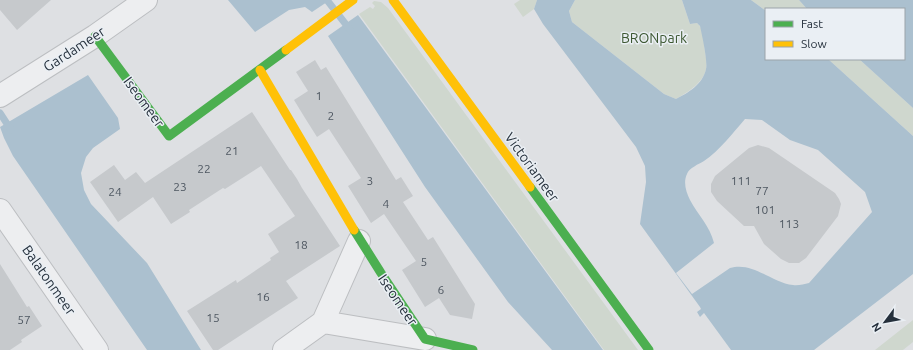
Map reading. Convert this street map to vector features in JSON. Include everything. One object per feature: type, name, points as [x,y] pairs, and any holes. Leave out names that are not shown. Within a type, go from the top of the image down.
[{"type":"street","name":"Gardameer","points":[[5,93],[95,36],[146,0]]},
{"type":"street","name":"Iseomeer","points":[[95,36],[169,136],[353,0]]},
{"type":"street","name":"Victoriameer","points":[[392,0],[649,350]]},
{"type":"street","name":"Iseomeer","points":[[260,70],[359,240],[393,294],[425,339]]},
{"type":"street","name":"Balatonmeer","points":[[0,210],[97,350]]},
{"type":"street","points":[[284,350],[323,322],[359,240]]},
{"type":"street","name":"Iseomeer","points":[[323,322],[425,339],[473,350]]},
{"type":"green space","points":[[520,0],[537,0],[534,9],[523,17],[514,4]]},
{"type":"green space","name":"BRONpark","points":[[575,0],[682,0],[690,24],[697,23],[702,32],[707,63],[705,74],[699,83],[676,99],[664,94],[572,22],[569,11]]},
{"type":"green space","points":[[751,0],[799,0],[806,8],[765,8],[765,10]]},
{"type":"green space","points":[[374,1],[381,2],[388,8],[638,350],[604,350],[359,14],[370,7],[373,9],[375,6],[372,3]]},
{"type":"green space","points":[[829,60],[860,60],[913,108],[913,136]]},
{"type":"green space","points":[[913,320],[913,342],[903,350],[875,350]]},
{"type":"water","points":[[228,0],[330,0],[312,12],[305,7],[289,10],[255,32]]},
{"type":"water","points":[[537,0],[575,0],[569,11],[572,22],[664,94],[676,99],[690,91],[698,84],[706,69],[700,26],[697,23],[690,24],[682,0],[751,0],[765,10],[765,60],[829,60],[913,136],[913,274],[814,350],[731,350],[704,313],[700,317],[697,312],[701,309],[700,307],[640,224],[646,182],[645,166],[636,147],[543,24],[534,9]],"holes":[[[745,119],[762,120],[790,140],[818,150],[865,192],[872,212],[809,283],[793,285],[778,281],[747,267],[738,267],[730,268],[692,294],[676,273],[714,243],[710,231],[687,194],[685,184],[688,172],[704,161],[726,142]]]},
{"type":"water","points":[[799,0],[913,0],[913,108],[860,60],[905,60],[905,8],[806,8]]},
{"type":"water","points":[[358,15],[603,350],[552,350],[508,302],[425,187],[328,36]]},
{"type":"water","points":[[88,75],[118,118],[120,129],[93,148],[86,157],[81,173],[84,190],[91,204],[147,263],[201,350],[147,350],[13,156],[4,138],[0,127]]},
{"type":"building","points":[[0,0],[51,0],[17,30],[0,10]]},
{"type":"building","points":[[315,60],[321,70],[326,67],[396,180],[401,177],[413,196],[403,202],[428,240],[433,237],[475,304],[472,319],[450,315],[439,298],[425,307],[402,270],[416,261],[384,214],[371,223],[348,186],[361,178],[329,129],[317,137],[294,100],[308,91],[296,72]]},
{"type":"building","points":[[252,112],[340,246],[286,281],[298,298],[218,350],[213,350],[187,311],[236,280],[237,283],[271,260],[270,258],[279,252],[268,234],[295,216],[261,166],[225,189],[223,188],[189,210],[190,212],[171,224],[153,197],[118,222],[90,182],[114,165],[125,180],[136,172],[145,183]]},
{"type":"building","points":[[758,145],[769,148],[835,193],[841,204],[838,216],[806,258],[799,263],[789,263],[781,259],[764,244],[754,226],[744,226],[717,201],[711,192],[711,184],[715,176],[749,148]]},
{"type":"building","points":[[0,264],[27,307],[29,306],[42,326],[21,340],[22,342],[10,350],[0,350]]},
{"type":"waterway","points":[[327,0],[351,31]]},
{"type":"waterway","points":[[0,113],[11,130]]},
{"type":"traffic: fast","points":[[95,36],[169,136],[286,50]]},
{"type":"traffic: fast","points":[[530,187],[649,350]]},
{"type":"traffic: fast","points":[[354,230],[425,339],[473,350]]},
{"type":"traffic: slow","points":[[286,50],[353,0]]},
{"type":"traffic: slow","points":[[393,0],[530,187]]},
{"type":"traffic: slow","points":[[260,70],[354,230]]}]
